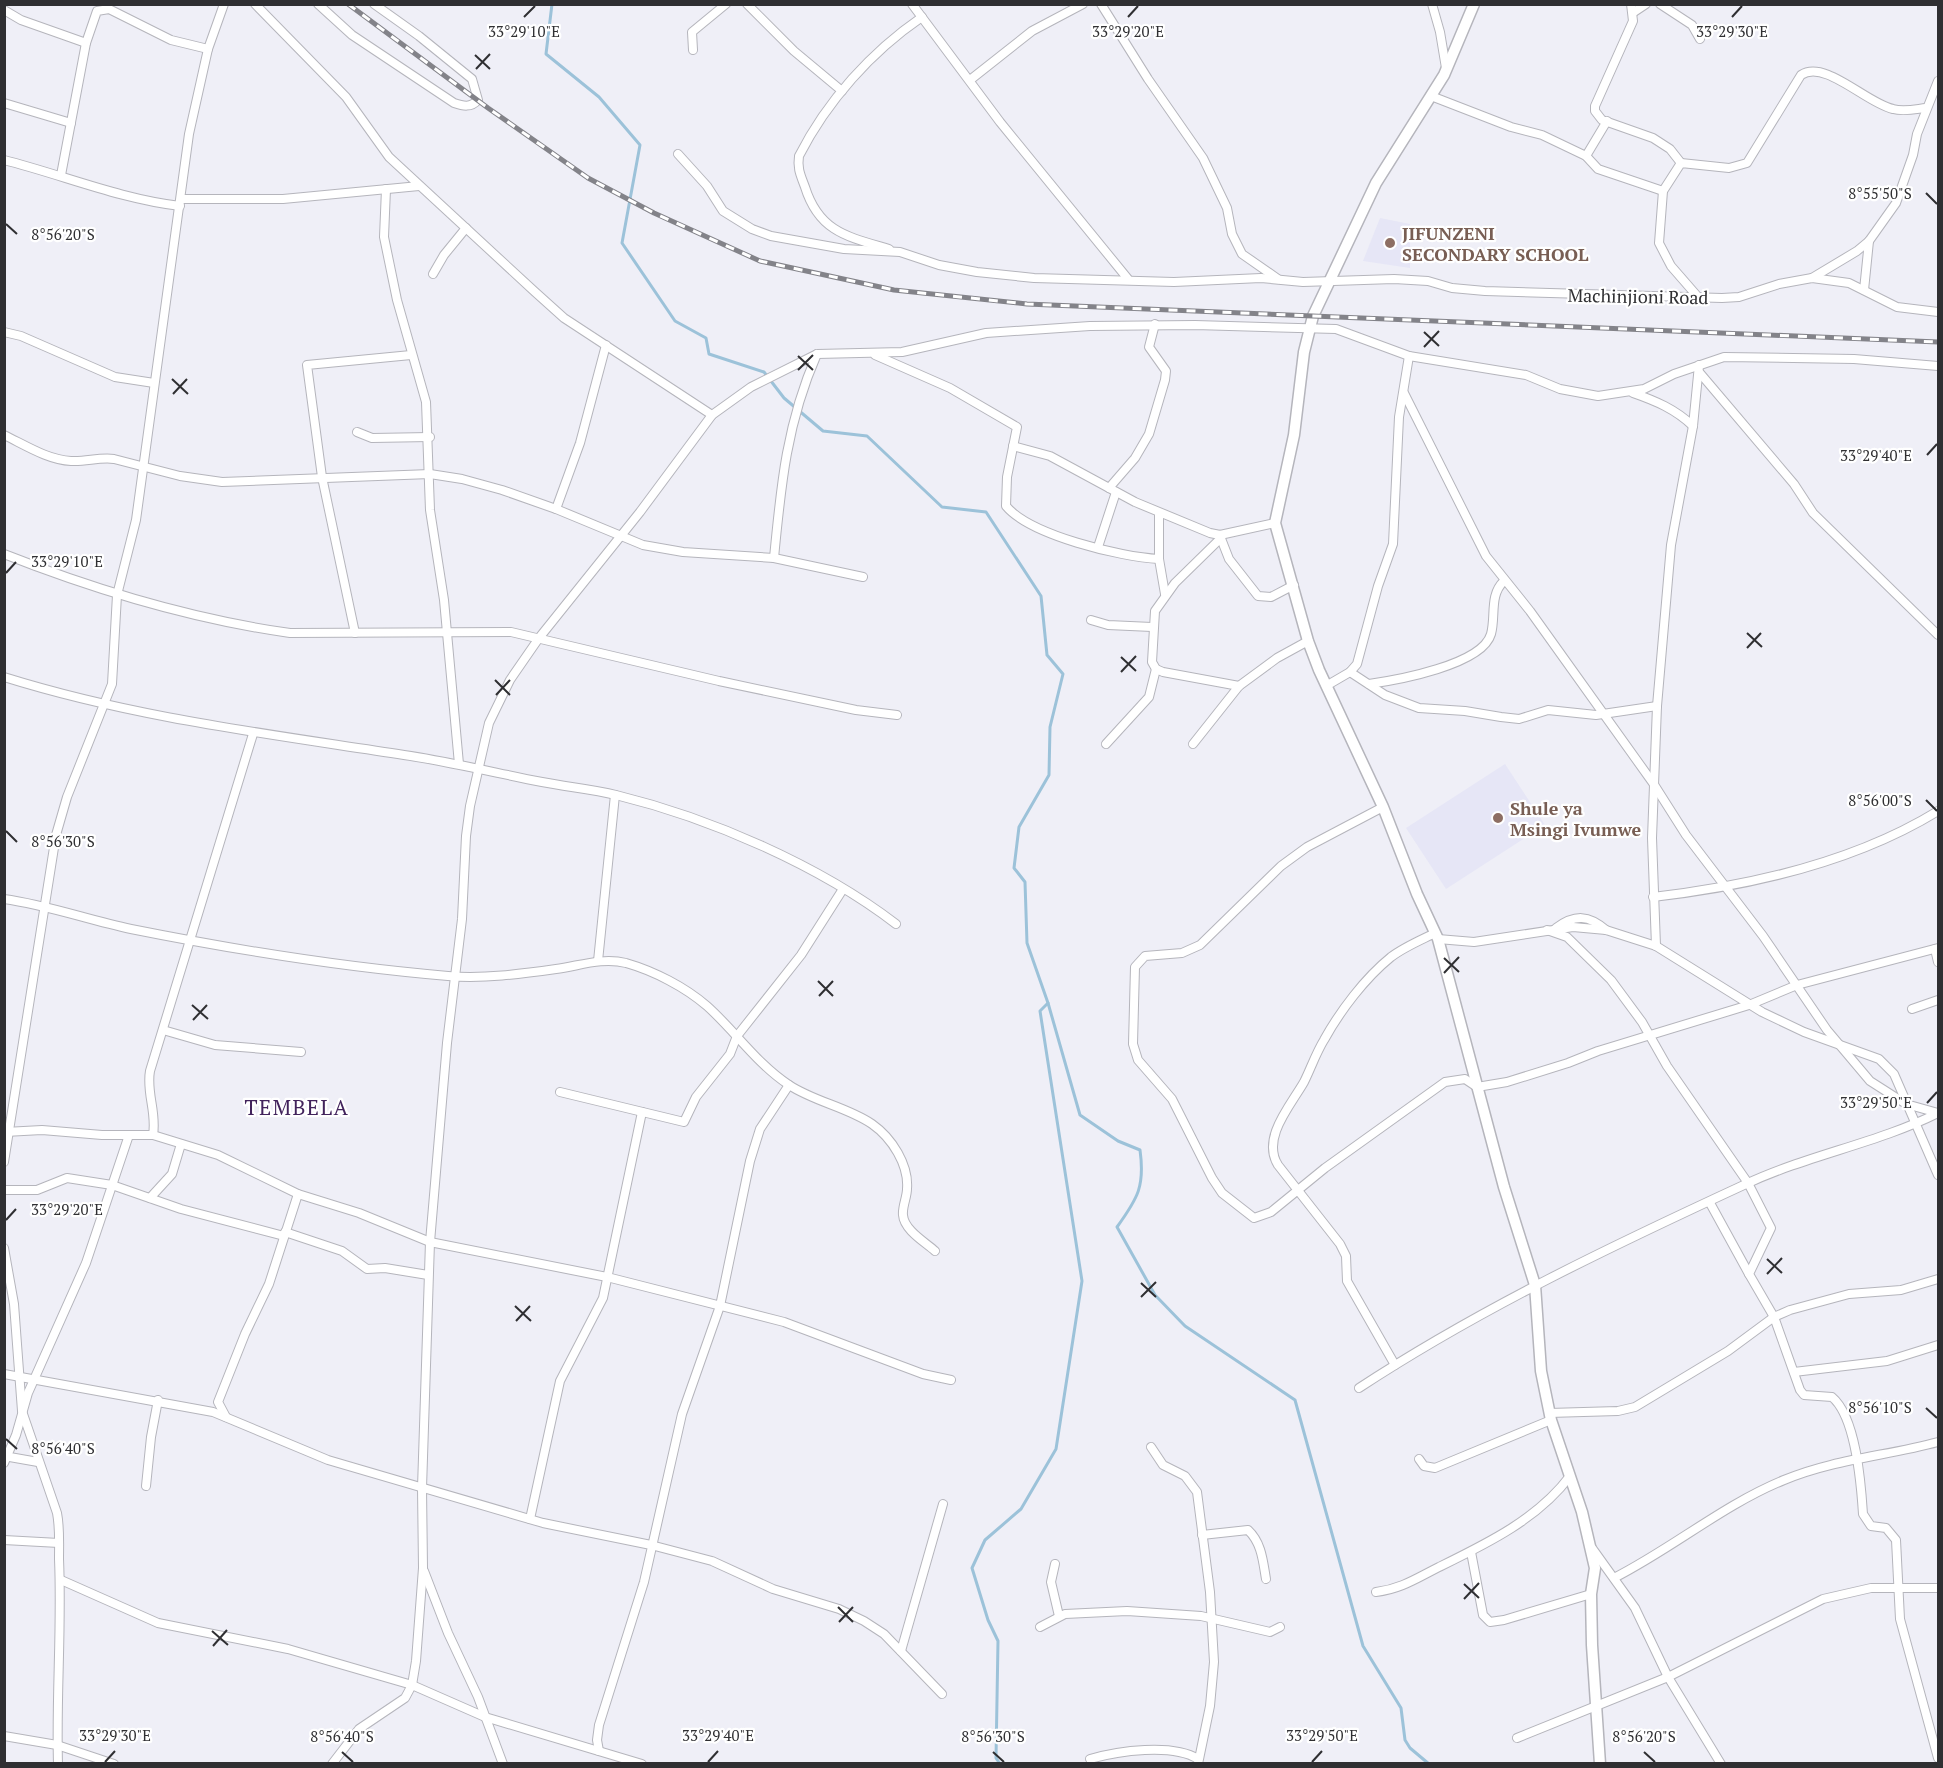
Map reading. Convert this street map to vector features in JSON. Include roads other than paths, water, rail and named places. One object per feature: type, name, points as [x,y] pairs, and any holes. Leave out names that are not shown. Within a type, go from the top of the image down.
[{"type":"street","points":[[4,1162],[7,1132],[62,814],[104,705],[114,672],[117,595],[131,545],[144,465],[189,134],[208,49],[224,4]]},
{"type":"street","points":[[255,4],[346,97],[389,157],[564,318],[712,415]]},
{"type":"street","points":[[318,4],[352,35],[454,103],[463,106],[474,104],[478,100],[472,79],[374,4]]},
{"type":"street","points":[[693,50],[692,32],[726,4]]},
{"type":"street","points":[[747,4],[794,51],[842,90]]},
{"type":"street","points":[[912,4],[1007,131],[1128,279]]},
{"type":"street","points":[[970,80],[1032,31],[1083,4]]},
{"type":"street","points":[[1101,4],[1148,79],[1203,158],[1227,208],[1232,234],[1242,254],[1281,281]]},
{"type":"street","points":[[1432,4],[1440,32],[1446,70]]},
{"type":"street","points":[[1474,4],[1446,70],[1376,183],[1310,327],[1294,435],[1275,523],[1308,641],[1326,686],[1383,807],[1417,894],[1437,936],[1477,1087],[1535,1285],[1541,1371],[1550,1416],[1592,1548],[1595,1568],[1591,1594],[1600,1764]]},
{"type":"street","points":[[1646,4],[1633,8],[1629,31],[1594,108],[1598,116],[1607,121],[1661,143],[1682,163],[1729,168],[1747,163],[1801,75],[1807,71],[1835,76],[1861,96],[1894,110],[1926,108]]},
{"type":"street","points":[[1660,4],[1692,26],[1701,39]]},
{"type":"street","points":[[61,175],[86,43],[96,13],[105,8],[171,40],[208,49]]},
{"type":"street","points":[[4,10],[21,20],[86,43]]},
{"type":"street","points":[[900,252],[861,241],[829,227],[808,201],[797,166],[799,156],[842,90],[884,46],[922,17]]},
{"type":"street","points":[[1812,278],[1848,258],[1869,241],[1899,199],[1926,108],[1938,81]]},
{"type":"street","points":[[1431,96],[1511,127],[1542,135],[1586,156],[1598,170],[1663,191]]},
{"type":"street","points":[[4,103],[71,123]]},
{"type":"street","points":[[1586,156],[1607,121]]},
{"type":"street","points":[[678,154],[707,186],[723,211],[752,229],[771,236],[844,249],[900,252]]},
{"type":"street","points":[[4,160],[61,175],[99,189],[155,203],[283,199],[419,186]]},
{"type":"street","points":[[1682,163],[1663,191],[1659,243],[1671,266],[1698,297]]},
{"type":"street","points":[[386,189],[384,237],[411,355],[426,402],[430,437],[430,510],[444,600],[459,764]]},
{"type":"street","points":[[433,274],[444,255],[466,228]]},
{"type":"street","points":[[1864,290],[1869,241]]},
{"type":"street","name":"Machinjioni Road","points":[[900,252],[939,265],[1006,276],[1174,282],[1261,278],[1281,281],[1394,279],[1428,281],[1452,288],[1485,291],[1582,296],[1739,297],[1779,284],[1812,278],[1850,283],[1897,308],[1938,312]]},
{"type":"street","points":[[1098,547],[1112,490],[1149,434],[1165,380],[1166,371],[1149,347],[1155,324]]},
{"type":"street","points":[[332,1764],[359,1729],[405,1698],[412,1684],[418,1643],[423,1568],[422,1488],[430,1242],[454,976],[462,919],[468,816],[478,769],[493,716],[510,680],[539,638],[620,537],[712,415],[751,387],[817,354],[850,352],[875,355],[902,352],[986,333],[1155,324],[1310,327],[1348,331],[1409,356],[1526,375],[1556,388],[1611,396],[1632,393],[1734,356],[1854,359],[1938,366]]},
{"type":"street","points":[[4,332],[21,336],[115,378],[154,383]]},
{"type":"street","points":[[556,509],[580,443],[606,345]]},
{"type":"street","points":[[774,558],[790,430],[802,388],[817,354]]},
{"type":"street","points":[[356,633],[322,477],[307,365],[411,355]]},
{"type":"street","points":[[875,355],[950,388],[1011,423],[1017,429],[1006,486],[1006,506],[1025,524],[1043,532],[1098,547],[1158,559]]},
{"type":"street","points":[[1326,686],[1350,672],[1357,664],[1378,586],[1393,544],[1399,417],[1409,356]]},
{"type":"street","points":[[1656,946],[1653,897],[1653,783],[1657,754],[1658,706],[1671,545],[1693,426],[1699,369]]},
{"type":"street","points":[[1699,369],[1794,484],[1814,513],[1938,635]]},
{"type":"street","points":[[1404,393],[1486,556],[1525,604],[1653,783],[1686,835],[1726,884],[1838,1045],[1870,1082],[1906,1104],[1938,1113]]},
{"type":"street","points":[[1632,393],[1662,403],[1680,414],[1693,426]]},
{"type":"street","points":[[357,432],[372,438],[430,437]]},
{"type":"street","points":[[4,435],[58,459],[83,461],[103,457],[144,465],[180,476],[222,482],[430,474],[462,479],[556,509],[620,537],[660,549],[774,558],[863,577]]},
{"type":"street","points":[[1013,446],[1050,456],[1159,513],[1221,537],[1229,559],[1258,596],[1271,597],[1294,585]]},
{"type":"street","points":[[1159,513],[1158,559],[1165,594]]},
{"type":"street","points":[[1106,744],[1149,697],[1156,669],[1152,662],[1152,627],[1155,610],[1165,594],[1221,537],[1275,523]]},
{"type":"street","points":[[4,554],[117,595],[168,610],[261,629],[290,633],[511,632],[719,681],[856,710],[897,715]]},
{"type":"street","points":[[1369,684],[1435,669],[1479,650],[1491,634],[1495,592],[1504,581]]},
{"type":"street","points":[[1091,620],[1108,625],[1152,627]]},
{"type":"street","points":[[1193,744],[1239,686],[1277,658],[1308,641]]},
{"type":"street","points":[[1156,669],[1239,686]]},
{"type":"street","points":[[1350,672],[1385,695],[1419,708],[1465,711],[1519,719],[1548,710],[1603,713],[1658,706]]},
{"type":"street","points":[[4,677],[104,705],[253,734],[459,764],[615,795],[720,828],[750,841],[843,889],[896,924]]},
{"type":"street","points":[[153,1135],[154,1114],[148,1081],[253,734]]},
{"type":"street","points":[[598,961],[615,795]]},
{"type":"street","points":[[1383,807],[1307,847],[1281,866],[1200,945],[1182,953],[1145,956],[1135,967],[1133,1044],[1135,1053],[1179,1111],[1202,1162],[1217,1185],[1254,1218],[1271,1212],[1325,1168],[1434,1088],[1456,1079],[1465,1079],[1477,1087],[1508,1082],[1749,1005],[1797,985],[1937,949],[1938,962]]},
{"type":"street","points":[[1653,897],[1699,891],[1812,866],[1901,832],[1938,811]]},
{"type":"street","points":[[560,1092],[684,1122],[696,1097],[730,1054],[737,1036],[801,955],[843,889]]},
{"type":"street","points":[[4,899],[45,905],[127,928],[191,940],[338,964],[454,976],[516,974],[598,961],[624,963],[680,987],[706,1005],[761,1062],[789,1085],[861,1118],[881,1132],[905,1167],[908,1186],[903,1216],[909,1228],[935,1251]]},
{"type":"street","points":[[1552,929],[1567,937],[1586,953],[1611,980],[1748,1183],[1771,1228],[1749,1274]]},
{"type":"street","points":[[1395,1365],[1347,1281],[1346,1256],[1340,1244],[1273,1157],[1273,1148],[1282,1119],[1323,1042],[1346,1008],[1384,963],[1404,948],[1437,936],[1474,942],[1552,929],[1606,930],[1656,946],[1749,1005],[1804,1032],[1870,1055],[1889,1068],[1938,1175]]},
{"type":"street","points":[[1912,1009],[1938,1000]]},
{"type":"street","points":[[163,1030],[215,1045],[301,1052]]},
{"type":"street","points":[[599,1751],[599,1725],[644,1582],[681,1414],[720,1306],[750,1161],[760,1129],[789,1085]]},
{"type":"street","points":[[530,1519],[560,1381],[567,1364],[593,1320],[607,1277],[642,1112]]},
{"type":"street","points":[[1359,1388],[1535,1285],[1748,1183],[1847,1146],[1916,1125],[1938,1113]]},
{"type":"street","points":[[7,1132],[42,1130],[153,1135],[218,1155],[298,1194],[359,1213],[430,1242],[607,1277],[784,1322],[923,1374],[951,1380]]},
{"type":"street","points":[[38,1462],[5,1458],[22,1411],[86,1263],[129,1135]]},
{"type":"street","points":[[150,1198],[172,1174],[181,1144]]},
{"type":"street","points":[[4,1190],[37,1191],[68,1178],[112,1185],[150,1198],[342,1251],[367,1269],[392,1269],[428,1275]]},
{"type":"street","points":[[226,1417],[218,1402],[245,1334],[266,1294],[298,1194]]},
{"type":"street","points":[[1710,1203],[1774,1317],[1800,1390],[1804,1395],[1832,1397],[1844,1412],[1857,1458],[1863,1514],[1871,1526],[1886,1528],[1896,1540],[1900,1619],[1938,1758]]},
{"type":"street","points":[[4,1248],[14,1304],[22,1411],[57,1513],[61,1580],[56,1695],[57,1764]]},
{"type":"street","points":[[1419,1459],[1424,1466],[1435,1468],[1550,1416],[1618,1411],[1635,1407],[1728,1351],[1774,1317],[1812,1303],[1849,1294],[1901,1290],[1938,1279]]},
{"type":"street","points":[[1794,1372],[1887,1361],[1938,1345]]},
{"type":"street","points":[[4,1374],[200,1408],[328,1460],[580,1533],[651,1545],[712,1562],[773,1589],[839,1609],[884,1634],[942,1694]]},
{"type":"street","points":[[146,1486],[149,1448],[158,1400]]},
{"type":"street","points":[[200,1408],[218,1402]]},
{"type":"street","points":[[1614,1578],[1648,1561],[1721,1512],[1811,1469],[1938,1442]]},
{"type":"street","points":[[1090,1760],[1105,1755],[1173,1749],[1198,1761],[1213,1682],[1212,1619],[1197,1492],[1185,1476],[1163,1465],[1151,1448]]},
{"type":"street","points":[[1376,1592],[1396,1590],[1471,1552],[1534,1511],[1570,1476]]},
{"type":"street","points":[[901,1651],[943,1504]]},
{"type":"street","points":[[1202,1535],[1248,1530],[1254,1535],[1262,1553],[1266,1579]]},
{"type":"street","points":[[4,1540],[59,1543]]},
{"type":"street","points":[[1592,1548],[1635,1608],[1668,1677],[1721,1764]]},
{"type":"street","points":[[1471,1552],[1483,1615],[1490,1622],[1504,1620],[1591,1594]]},
{"type":"street","points":[[1055,1564],[1051,1582],[1059,1616]]},
{"type":"street","points":[[423,1568],[503,1764]]},
{"type":"street","points":[[61,1580],[158,1623],[288,1649],[412,1684],[485,1717],[642,1764]]},
{"type":"street","points":[[1517,1738],[1668,1677],[1823,1599],[1857,1590],[1898,1586],[1938,1588]]},
{"type":"street","points":[[1040,1627],[1059,1616],[1077,1612],[1127,1611],[1192,1615],[1270,1632],[1280,1627]]},
{"type":"street","points":[[4,1736],[57,1745],[114,1764]]},
{"type":"waterway","points":[[552,4],[546,54],[599,97],[640,145],[622,243],[675,321],[706,338],[709,354],[764,372],[784,398],[823,431],[867,436],[942,507],[986,512],[1041,596],[1047,655],[1063,674],[1050,727],[1049,775],[1019,827],[1014,868],[1025,882],[1027,943],[1048,1003],[1080,1115],[1118,1141],[1140,1150],[1141,1173],[1138,1191],[1117,1227],[1155,1295],[1185,1326],[1295,1400],[1363,1646],[1401,1708],[1405,1740],[1410,1748],[1429,1764]]},
{"type":"waterway","points":[[1000,1764],[996,1758],[998,1641],[988,1620],[972,1568],[985,1540],[1021,1509],[1056,1449],[1082,1281],[1040,1011],[1048,1003]]},
{"type":"railway","points":[[348,4],[488,108],[588,178],[654,213],[760,261],[894,290],[1027,304],[1938,342]]},
{"type":"place","name":"JIFUNZENI SECONDARY SCHOOL","points":[[1390,243]]},
{"type":"place","name":"Shule ya Msingi Ivumwe","points":[[1498,818]]},
{"type":"district","name":"TEMBELA","points":[[297,1107]]}]
